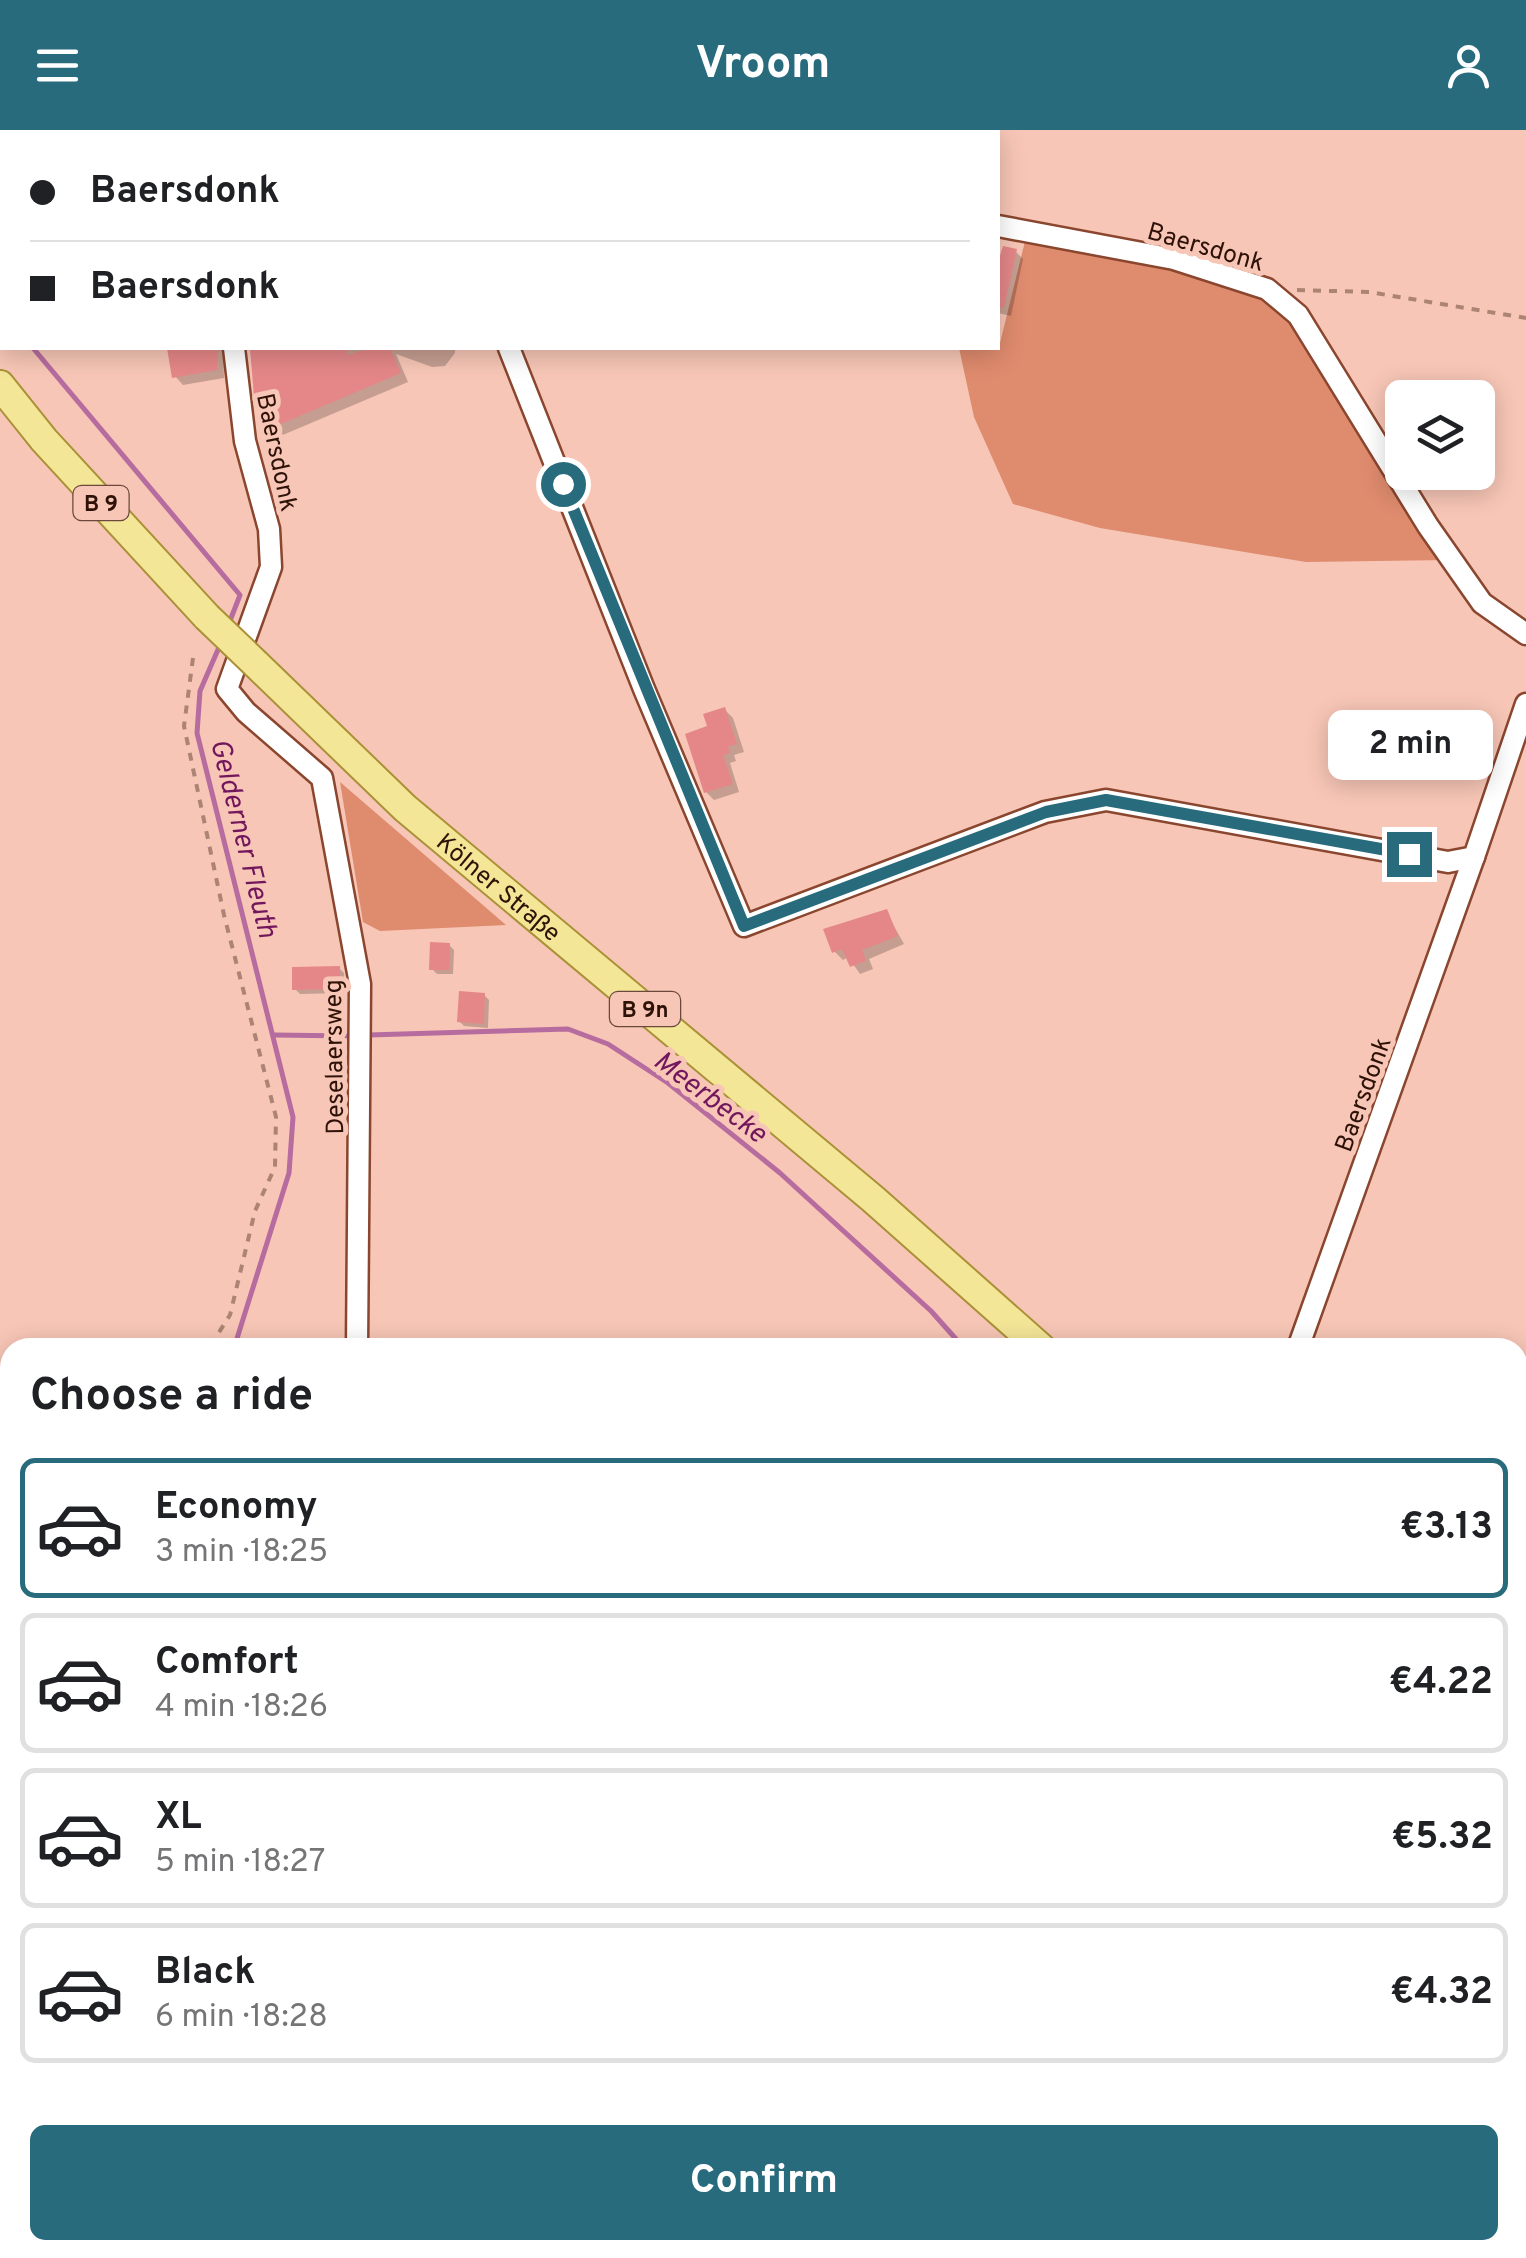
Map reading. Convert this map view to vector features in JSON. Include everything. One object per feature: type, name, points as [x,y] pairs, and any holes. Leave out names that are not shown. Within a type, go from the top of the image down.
[{"type":"main road","name":"Kölner Straße","points":[[0,386],[44,440],[207,617],[405,808],[874,1200],[1030,1338]]},
{"type":"street","name":"Baersdonk","points":[[1000,226],[1174,259],[1267,289],[1298,315],[1428,526],[1482,602],[1526,634]]},
{"type":"street","name":"Baersdonk","points":[[227,689],[271,568],[269,529],[245,441],[234,350]]},
{"type":"street","points":[[510,350],[644,689],[744,926],[1046,812],[1106,800],[1448,862],[1474,857]]},
{"type":"street","name":"Deselaersweg","points":[[227,689],[246,712],[322,778],[360,984],[357,1338]]},
{"type":"street","name":"Baersdonk","points":[[1302,1338],[1526,704]]},
{"type":"path","points":[[1267,289],[1369,292],[1526,318]]},
{"type":"path","points":[[193,658],[184,726],[224,915],[276,1117],[275,1167],[255,1211],[230,1314],[215,1338]]},
{"type":"shaded area","points":[[1028,229],[1223,275],[1297,316],[1385,459],[1385,490],[1404,490],[1447,560],[1306,562],[1100,528],[1013,504],[974,417],[959,350],[1000,350]]},
{"type":"shaded area","points":[[340,782],[506,925],[380,931],[363,922]]},
{"type":"building","points":[[1003,246],[1017,249],[1004,308],[1000,307]]},
{"type":"building","points":[[167,350],[218,350],[217,370],[172,378]]},
{"type":"building","points":[[250,350],[347,350],[348,355],[364,350],[391,350],[401,373],[267,430],[254,397]]},
{"type":"building","points":[[725,707],[737,744],[728,747],[730,753],[723,755],[733,784],[704,793],[685,734],[707,726],[703,714]]},
{"type":"building","points":[[887,909],[898,936],[862,950],[866,961],[850,967],[842,949],[832,953],[823,929]]},
{"type":"building","points":[[430,942],[450,943],[449,970],[429,970]]},
{"type":"building","points":[[340,966],[340,989],[292,990],[292,967]]},
{"type":"building","points":[[459,991],[485,993],[484,1024],[457,1022]]},
{"type":"waterway","name":"Gelderner Fleuth","points":[[35,350],[240,595],[228,626]]},
{"type":"waterway","name":"Gelderner Fleuth","points":[[220,645],[200,691],[197,733],[293,1117],[289,1173],[237,1338]]},
{"type":"waterway","name":"Meerbecke","points":[[369,1035],[568,1029],[608,1044],[668,1083],[780,1173],[931,1311],[955,1338]]},
{"type":"waterway","name":"Meerbecke","points":[[274,1035],[350,1036]]},
{"type":"route","points":[[563,484],[744,926],[1078,803],[1137,802],[1409,854]]}]
